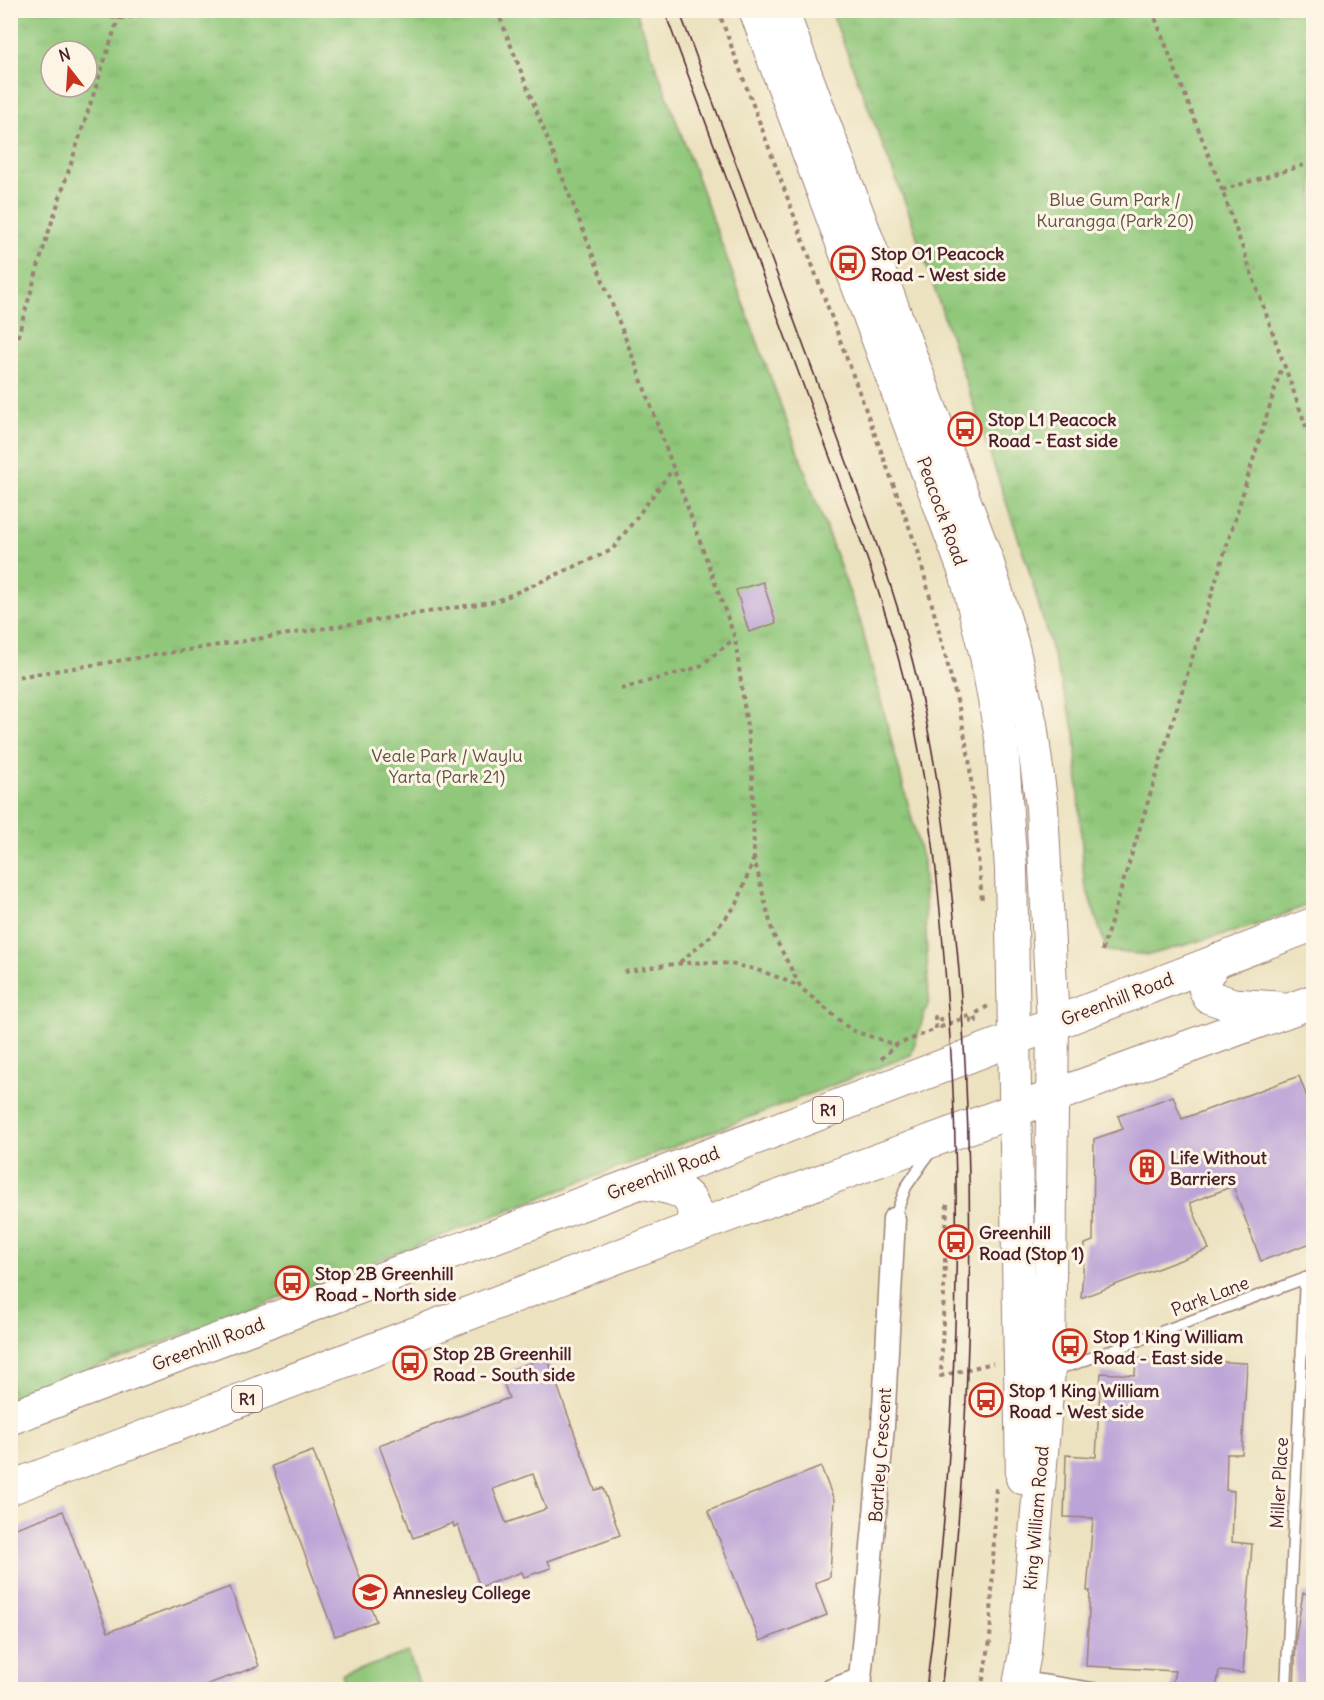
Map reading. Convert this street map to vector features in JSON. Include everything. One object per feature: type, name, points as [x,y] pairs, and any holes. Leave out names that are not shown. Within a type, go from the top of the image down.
[{"type":"highway","name":"Greenhill Road","points":[[10,1418],[640,1182],[1314,924]]},
{"type":"highway","points":[[1218,960],[1203,977],[1202,986],[1209,997],[1233,1005],[1302,1005]]},
{"type":"highway","name":"R1","points":[[10,1488],[693,1228],[1302,1005]]},
{"type":"highway","points":[[640,1182],[674,1188],[693,1201],[696,1210],[693,1228]]},
{"type":"main road","name":"Peacock Road","points":[[755,10],[966,576],[986,656],[1002,743],[1011,869],[1015,1037]]},
{"type":"main road","name":"Peacock Road","points":[[782,10],[988,563],[1012,643],[1031,724],[1042,807],[1053,1024]]},
{"type":"main road","name":"King William Road","points":[[1021,1673],[1049,1370],[1053,1024]]},
{"type":"main road","name":"King William Road","points":[[1015,1037],[1021,1673]]},
{"type":"street","name":"Bartley Crescent","points":[[860,1684],[883,1426],[894,1219]]},
{"type":"street","points":[[832,1689],[860,1684]]},
{"type":"lane","points":[[894,1219],[900,1200],[917,1169],[942,1137]]},
{"type":"lane","name":"Park Lane","points":[[1049,1370],[1072,1365],[1309,1276]]},
{"type":"lane","name":"Miller Place","points":[[1286,1689],[1309,1276]]},
{"type":"lane","points":[[1021,1673],[1106,1689]]},
{"type":"path","points":[[86,10],[103,18],[118,19],[156,10]]},
{"type":"path","points":[[10,363],[46,240],[121,10]]},
{"type":"path","points":[[497,10],[637,368],[735,638],[752,764],[754,858],[773,934],[801,988]]},
{"type":"path","points":[[718,10],[918,551],[960,712],[969,758],[982,903]]},
{"type":"path","points":[[1152,10],[1222,190],[1282,366],[1314,449]]},
{"type":"path","points":[[1222,190],[1314,162]]},
{"type":"path","points":[[1102,951],[1282,366]]},
{"type":"path","points":[[10,678],[497,601],[612,550],[674,469]]},
{"type":"path","points":[[621,688],[699,667],[735,638]]},
{"type":"path","points":[[680,962],[712,935],[737,904],[754,858]]},
{"type":"path","points":[[624,972],[680,962],[741,964],[771,974],[801,988],[850,1030],[896,1044],[936,1029],[935,1017],[940,1016],[941,1027],[971,1015],[971,1022],[976,1021],[975,1014],[988,1007],[988,998]]},
{"type":"path","points":[[947,1204],[941,1376],[997,1362]]},
{"type":"green space","name":"Veale Park / Waylu Yarta (Park 21)","points":[[11,11],[636,11],[860,621],[923,861],[929,1001],[911,1055],[213,1324],[11,1399]]},
{"type":"green space","name":"Blue Gum Park / Kurangga (Park 20)","points":[[831,11],[1313,11],[1313,903],[1254,926],[1149,955],[1107,951],[1084,881],[1075,732],[1028,567],[909,213]]},
{"type":"green space","points":[[408,1652],[421,1689],[346,1689],[342,1676]]},
{"type":"building","points":[[763,582],[776,623],[749,632],[736,590]]},
{"type":"building","points":[[1299,1076],[1314,1116],[1314,1242],[1261,1261],[1233,1186],[1190,1203],[1209,1249],[1081,1298],[1085,1244],[1093,1241],[1094,1139],[1123,1129],[1118,1116],[1173,1096],[1182,1119]]},
{"type":"building","points":[[547,1357],[595,1490],[603,1488],[620,1535],[548,1561],[551,1568],[524,1577],[522,1572],[480,1587],[458,1525],[454,1527],[453,1523],[413,1538],[379,1445],[509,1398],[500,1374]],"holes":[[[533,1474],[546,1509],[506,1523],[493,1489]]]},
{"type":"building","points":[[1136,1358],[1247,1363],[1242,1454],[1227,1454],[1226,1490],[1234,1491],[1232,1542],[1252,1544],[1243,1673],[1219,1671],[1216,1689],[1171,1689],[1175,1671],[1086,1666],[1090,1591],[1087,1591],[1093,1518],[1064,1517],[1066,1455],[1096,1457],[1101,1373],[1135,1375]]},
{"type":"building","points":[[313,1451],[376,1621],[335,1636],[272,1466]]},
{"type":"building","points":[[821,1467],[834,1500],[830,1577],[815,1583],[827,1615],[760,1641],[708,1511]]},
{"type":"building","points":[[63,1511],[108,1632],[230,1587],[259,1666],[194,1689],[10,1689],[10,1530]]},
{"type":"building","points":[[1303,1593],[1314,1594],[1314,1689],[1294,1689],[1296,1636]]},
{"type":"tram line","points":[[664,10],[875,582],[906,688],[923,771],[943,939],[954,1106],[956,1190],[954,1357],[950,1441],[944,1524],[926,1690]]},
{"type":"tram line","points":[[679,10],[884,567],[913,663],[937,778],[952,893],[959,971],[965,1061],[970,1241],[965,1421],[951,1601],[941,1690]]},
{"type":"place","name":"Stop O1 Peacock Road - West side","points":[[848,263]]},
{"type":"place","name":"Stop L1 Peacock Road - East side","points":[[965,429]]},
{"type":"place","name":"Life Without Barriers","points":[[1147,1167]]},
{"type":"place","name":"Greenhill Road (Stop 1)","points":[[956,1242]]},
{"type":"place","name":"Stop 2B Greenhill Road - North side","points":[[292,1283]]},
{"type":"place","name":"Stop 1 King William Road - East side","points":[[1070,1346]]},
{"type":"place","name":"Stop 2B Greenhill Road - South side","points":[[410,1363]]},
{"type":"place","name":"Stop 1 King William Road - West side","points":[[986,1400]]},
{"type":"place","name":"Annesley College","points":[[370,1592]]}]
